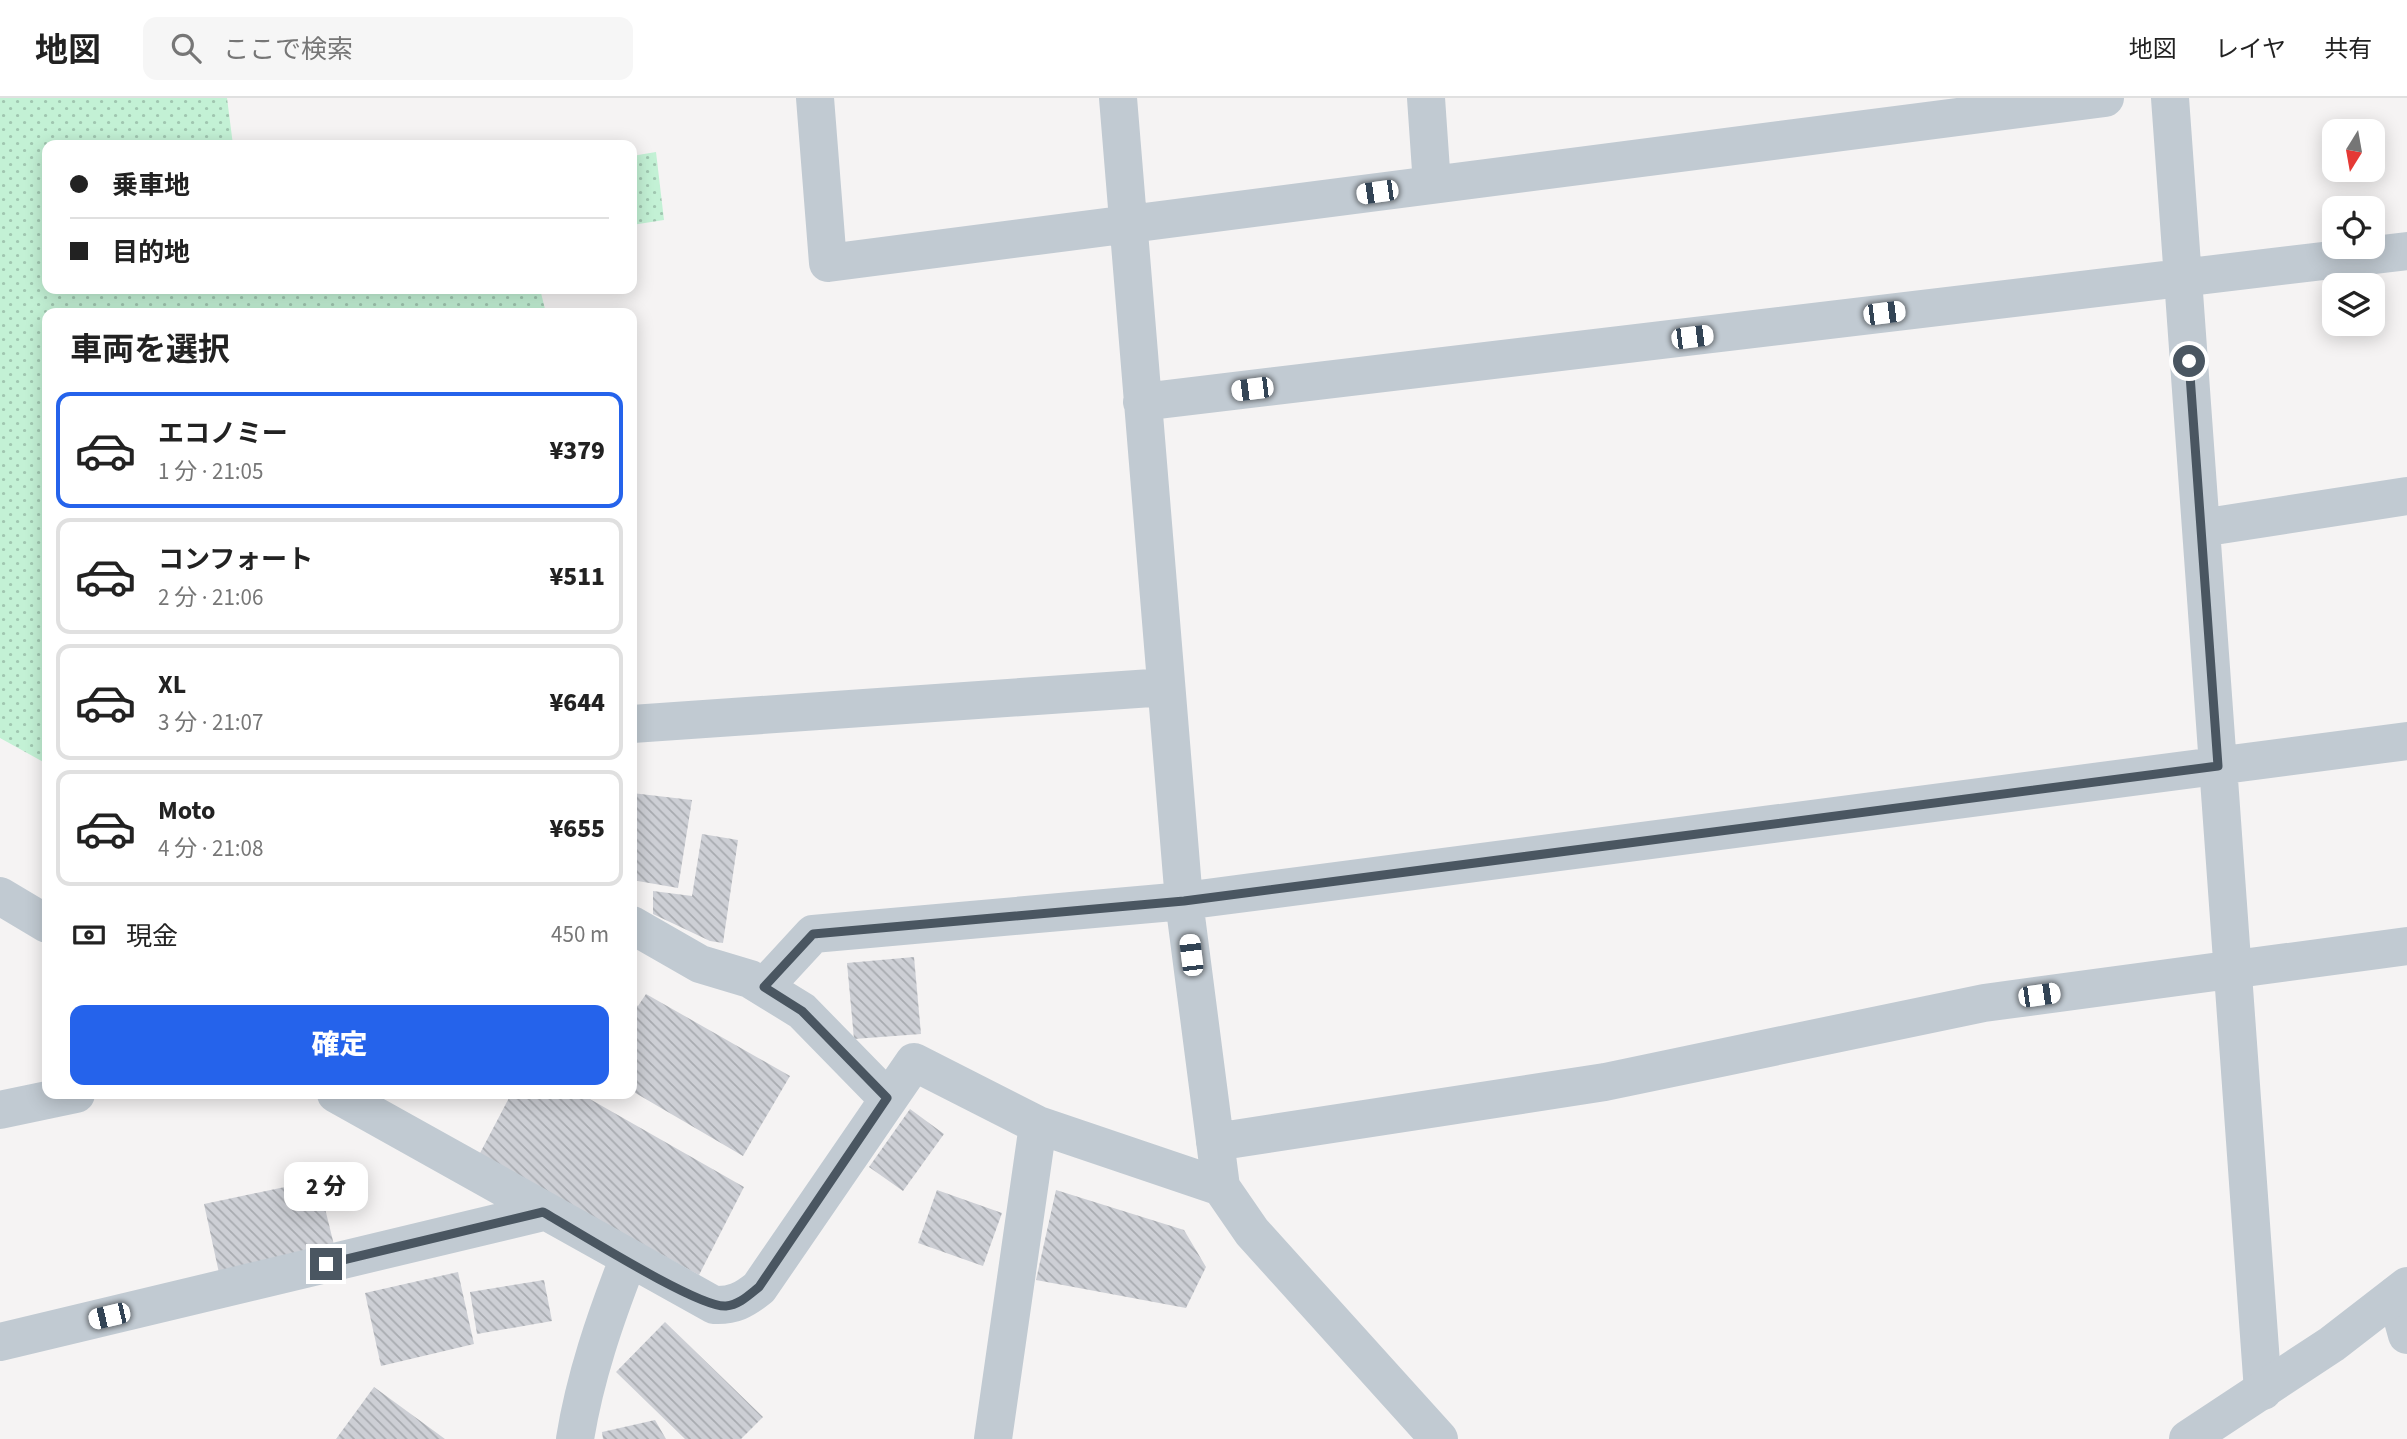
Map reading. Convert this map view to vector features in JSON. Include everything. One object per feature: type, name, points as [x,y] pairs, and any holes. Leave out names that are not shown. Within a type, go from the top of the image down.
[{"type":"street","points":[[815,98],[828,263],[2105,98]]},
{"type":"street","points":[[1118,98],[1184,901],[1221,1187],[1252,1232],[1438,1439]]},
{"type":"street","points":[[1426,98],[1432,185]]},
{"type":"street","points":[[2170,98],[2263,1391]]},
{"type":"street","points":[[1142,402],[2407,251]]},
{"type":"street","points":[[2201,528],[2407,496]]},
{"type":"street","points":[[637,724],[1166,687]]},
{"type":"street","points":[[764,987],[813,934],[1184,901],[2407,741]]},
{"type":"street","points":[[0,896],[42,922]]},
{"type":"street","points":[[637,928],[700,964],[750,979],[802,1011],[887,1098]]},
{"type":"street","points":[[1215,1142],[1605,1082],[1983,1003],[2407,946]]},
{"type":"street","points":[[344,1099],[628,1260],[713,1305],[729,1306],[744,1300],[759,1287],[914,1062],[1038,1125],[1221,1187]]},
{"type":"street","points":[[0,1110],[52,1099]]},
{"type":"street","points":[[993,1439],[1038,1125]]},
{"type":"street","points":[[0,1342],[543,1212]]},
{"type":"street","points":[[575,1439],[582,1399],[603,1324],[628,1260]]},
{"type":"street","points":[[2188,1439],[2332,1344],[2402,1291]]},
{"type":"street","points":[[2402,1291],[2407,1335]]},
{"type":"green space","points":[[0,98],[227,98],[232,140],[42,140],[42,294],[541,294],[545,308],[42,308],[42,761],[0,738]]},
{"type":"green space","points":[[656,152],[664,220],[637,224],[637,155]]},
{"type":"building","points":[[637,794],[692,800],[678,888],[637,881]]},
{"type":"building","points":[[702,834],[738,840],[723,943],[710,941],[653,914],[653,891],[692,896]]},
{"type":"building","points":[[914,957],[921,1034],[854,1039],[847,963]]},
{"type":"building","points":[[646,994],[790,1076],[743,1156],[637,1094],[638,1006]]},
{"type":"building","points":[[508,1099],[590,1099],[744,1187],[699,1275],[479,1155]]},
{"type":"building","points":[[910,1109],[944,1134],[903,1191],[869,1167]]},
{"type":"building","points":[[318,1180],[334,1245],[219,1273],[204,1204]]},
{"type":"building","points":[[937,1190],[1002,1213],[983,1266],[918,1243]]},
{"type":"building","points":[[1056,1190],[1184,1230],[1206,1267],[1186,1308],[1036,1280]]},
{"type":"building","points":[[458,1272],[474,1344],[381,1366],[365,1293]]},
{"type":"building","points":[[544,1280],[552,1321],[477,1334],[470,1292]]},
{"type":"building","points":[[665,1322],[763,1417],[741,1439],[685,1439],[616,1372]]},
{"type":"building","points":[[374,1387],[445,1439],[336,1439]]},
{"type":"building","points":[[655,1420],[666,1439],[603,1439],[602,1432]]},
{"type":"route","points":[[326,1264],[543,1212],[698,1300],[729,1306],[744,1300],[759,1287],[887,1098],[802,1011],[764,987],[813,934],[1184,901],[2218,766],[2189,361]]}]
